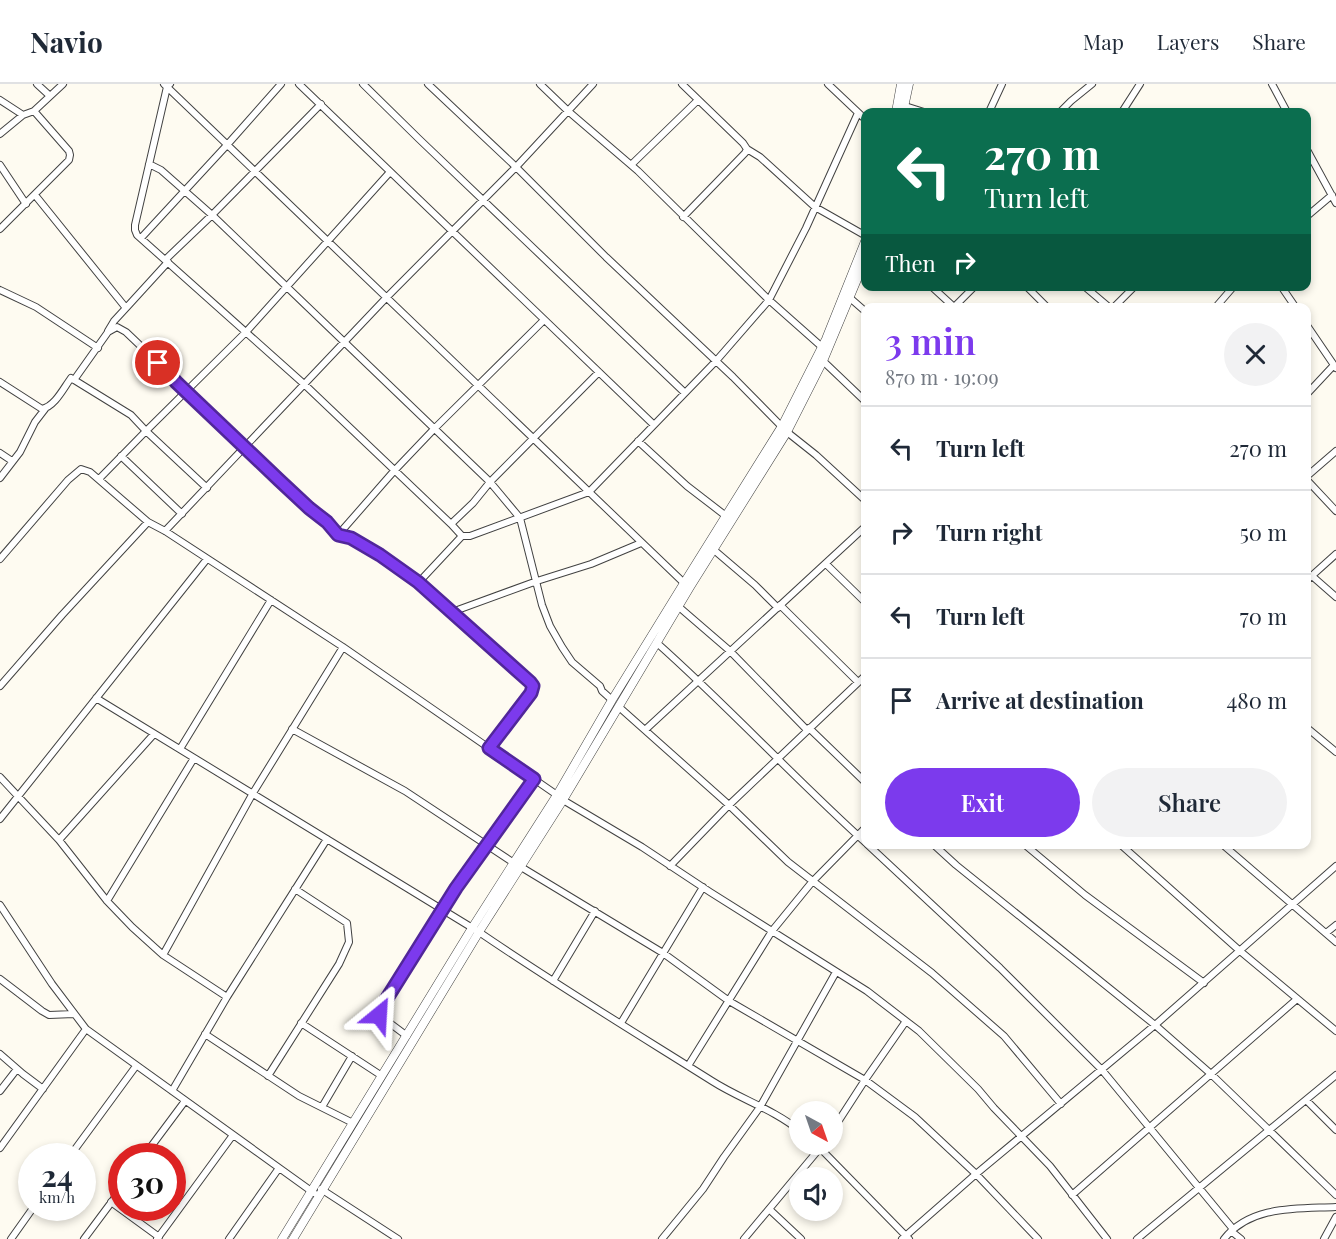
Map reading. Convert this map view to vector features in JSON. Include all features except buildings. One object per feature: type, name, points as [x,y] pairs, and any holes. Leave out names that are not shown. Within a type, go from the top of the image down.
[{"type":"street","points":[[38,84],[50,96]]},
{"type":"street","points":[[0,134],[22,115],[34,111],[63,84]]},
{"type":"street","points":[[141,238],[281,84]]},
{"type":"street","points":[[299,84],[654,425]]},
{"type":"street","points":[[363,84],[684,393]]},
{"type":"street","points":[[428,84],[785,429],[861,496]]},
{"type":"street","points":[[540,84],[631,165],[769,300],[822,347]]},
{"type":"street","points":[[165,531],[593,84]]},
{"type":"street","points":[[682,84],[747,149],[760,157],[815,207],[861,234]]},
{"type":"street","points":[[828,84],[861,116]]},
{"type":"street","points":[[897,108],[901,84]]},
{"type":"street","points":[[904,108],[909,84]]},
{"type":"street","points":[[991,108],[1002,84]]},
{"type":"street","points":[[1064,108],[1092,84]]},
{"type":"street","points":[[1125,108],[1140,84]]},
{"type":"street","points":[[1272,84],[1285,108]]},
{"type":"street","points":[[167,85],[327,242],[684,583]]},
{"type":"street","points":[[167,85],[135,230],[166,261],[304,384],[462,536]]},
{"type":"street","points":[[0,100],[22,115]]},
{"type":"street","points":[[631,165],[698,100]]},
{"type":"street","points":[[74,380],[98,348],[114,321],[166,261],[321,104]]},
{"type":"street","points":[[0,229],[69,160],[69,151],[34,111]]},
{"type":"street","points":[[418,582],[462,536],[470,536],[589,492],[716,361],[769,300],[858,113]]},
{"type":"street","points":[[683,217],[747,149]]},
{"type":"street","points":[[1311,157],[1336,203]]},
{"type":"street","points":[[149,164],[161,170],[212,215],[490,482],[520,518],[542,605],[550,626],[572,662],[600,686],[612,700]]},
{"type":"street","points":[[0,165],[26,204]]},
{"type":"street","points":[[99,479],[246,332],[390,172]]},
{"type":"street","points":[[35,195],[126,308]]},
{"type":"street","points":[[1311,213],[1332,195]]},
{"type":"street","points":[[560,797],[612,700],[726,516],[785,429],[822,347],[861,250]]},
{"type":"street","points":[[293,1239],[353,1123],[406,1036],[619,707],[785,429],[823,361],[861,270]]},
{"type":"street","points":[[0,290],[36,307],[98,348]]},
{"type":"street","points":[[936,291],[950,303]]},
{"type":"street","points":[[958,303],[970,291]]},
{"type":"street","points":[[1031,291],[1043,303]]},
{"type":"street","points":[[1090,291],[1105,303]]},
{"type":"street","points":[[1116,303],[1130,291]]},
{"type":"street","points":[[1219,303],[1230,291]]},
{"type":"street","points":[[850,298],[861,308]]},
{"type":"street","points":[[338,535],[435,428],[544,320]]},
{"type":"street","points":[[108,332],[117,327],[126,332],[338,535],[351,538],[380,555],[418,582],[530,682],[533,686],[531,693],[489,748]]},
{"type":"street","points":[[1311,331],[1335,366],[1311,390]]},
{"type":"street","points":[[823,361],[861,397]]},
{"type":"street","points":[[451,524],[598,372]]},
{"type":"street","points":[[0,478],[20,452],[35,422],[71,378],[131,415],[207,488]]},
{"type":"street","points":[[0,382],[45,409]]},
{"type":"street","points":[[638,441],[687,486],[726,516]]},
{"type":"street","points":[[1311,474],[1336,451]]},
{"type":"street","points":[[0,453],[12,461]]},
{"type":"street","points":[[121,456],[182,514]]},
{"type":"street","points":[[0,559],[74,474],[81,469],[90,472],[148,522],[343,647],[560,797],[867,991],[919,1031],[978,1089],[1050,1166],[1107,1239]]},
{"type":"street","points":[[1311,484],[1336,511]]},
{"type":"street","points":[[0,686],[148,522]]},
{"type":"street","points":[[645,730],[861,531]]},
{"type":"street","points":[[453,612],[591,564],[641,543]]},
{"type":"street","points":[[714,549],[861,679]]},
{"type":"street","points":[[1311,577],[1336,554]]},
{"type":"street","points":[[0,819],[207,559]]},
{"type":"street","points":[[826,564],[861,598]]},
{"type":"street","points":[[1311,580],[1336,597]]},
{"type":"street","points":[[180,749],[271,600]]},
{"type":"street","points":[[679,607],[730,651],[861,778]]},
{"type":"street","points":[[657,643],[699,680],[861,839]]},
{"type":"street","points":[[163,955],[253,794],[343,647]]},
{"type":"street","points":[[670,866],[729,804],[861,681]]},
{"type":"street","points":[[96,698],[476,930],[714,1083],[789,1124]]},
{"type":"street","points":[[619,707],[729,804],[788,862],[932,973],[1004,1036],[1060,1104]]},
{"type":"street","points":[[292,729],[405,791],[487,846],[663,953],[729,1001],[865,1080],[915,1117],[976,1174],[1038,1239]]},
{"type":"street","points":[[1311,731],[1336,752]]},
{"type":"street","points":[[59,840],[154,734]]},
{"type":"street","points":[[108,901],[195,758]]},
{"type":"street","points":[[0,777],[59,840],[132,927],[163,955],[227,997]]},
{"type":"street","points":[[406,1036],[379,1015],[379,1011],[441,909],[534,779]]},
{"type":"street","points":[[688,1066],[772,932],[812,882],[861,831]]},
{"type":"street","points":[[172,1091],[227,997],[327,839]]},
{"type":"street","points":[[871,849],[1000,968],[1102,1070],[1241,1239]]},
{"type":"street","points":[[938,849],[1155,1025],[1211,1074],[1336,1195]]},
{"type":"street","points":[[1030,849],[1085,895],[1204,983]]},
{"type":"street","points":[[1126,849],[1240,951],[1336,1031]]},
{"type":"street","points":[[1228,849],[1336,942]]},
{"type":"street","points":[[828,1155],[906,1238],[976,1174],[1155,1025],[1336,866]]},
{"type":"street","points":[[621,1023],[703,887]]},
{"type":"street","points":[[268,1076],[339,964],[349,942],[347,923],[295,889]]},
{"type":"street","points":[[0,905],[52,984],[86,1029],[279,1168],[398,1239]]},
{"type":"street","points":[[553,981],[595,911]]},
{"type":"street","points":[[1326,933],[1336,925]]},
{"type":"street","points":[[282,1239],[317,1191],[476,930]]},
{"type":"street","points":[[662,1239],[703,1189],[760,1107],[837,972]]},
{"type":"street","points":[[0,979],[49,1016],[74,1014]]},
{"type":"street","points":[[1072,1195],[1297,999]]},
{"type":"street","points":[[843,1114],[906,1021]]},
{"type":"street","points":[[302,1023],[382,1076]]},
{"type":"street","points":[[0,1148],[86,1029]]},
{"type":"street","points":[[206,1034],[299,1096],[353,1123]]},
{"type":"street","points":[[0,1054],[43,1089]]},
{"type":"street","points":[[322,1107],[352,1056]]},
{"type":"street","points":[[80,1143],[136,1066]]},
{"type":"street","points":[[0,1091],[17,1069]]},
{"type":"street","points":[[1137,1239],[1336,1076]]},
{"type":"street","points":[[1306,1100],[1336,1130]]},
{"type":"street","points":[[154,1143],[185,1101]]},
{"type":"street","points":[[136,1221],[158,1238],[233,1135]]},
{"type":"street","points":[[744,1239],[812,1155]]},
{"type":"street","points":[[229,1239],[279,1168]]},
{"type":"street","points":[[84,1239],[108,1206]]},
{"type":"street","points":[[1224,1239],[1244,1221],[1262,1214],[1281,1210],[1336,1207]]},
{"type":"street","points":[[769,1209],[801,1239]]},
{"type":"street","points":[[1324,1239],[1336,1217]]},
{"type":"street","points":[[11,1239],[24,1221]]},
{"type":"route","points":[[158,363],[338,535],[351,538],[380,555],[418,582],[465,622],[533,686],[531,693],[489,748],[534,779],[448,898],[379,1011],[379,1015]]}]
